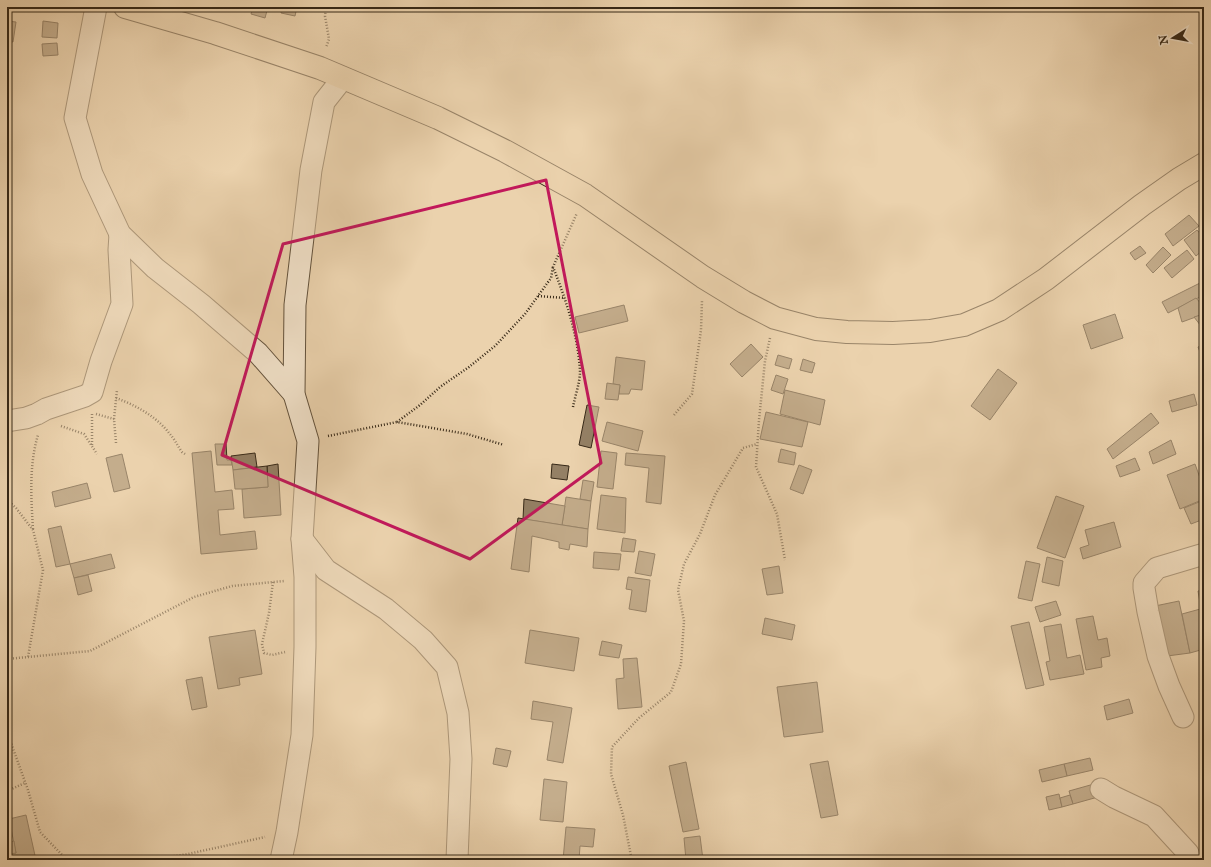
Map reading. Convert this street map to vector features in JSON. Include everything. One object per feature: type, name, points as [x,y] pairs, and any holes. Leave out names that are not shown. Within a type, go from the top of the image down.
[{"type":"main road","points":[[125,7],[215,33],[320,68],[445,122],[505,151],[585,195],[703,277],[744,302],[775,318],[816,329],[847,332],[893,333],[930,331],[964,325],[999,310],[1046,279],[1142,205],[1179,179],[1204,164]]},
{"type":"street","points":[[96,7],[75,118],[92,174],[120,234],[155,268],[201,304],[258,353],[294,394]]},
{"type":"street","points":[[281,860],[287,832],[302,735],[305,647],[305,577],[302,539],[308,441],[294,394],[295,306],[311,170],[324,102],[343,78]]},
{"type":"street","points":[[7,421],[40,416],[46,409],[85,396],[92,392],[122,304],[120,234]]},
{"type":"street","points":[[302,539],[326,570],[386,609],[423,640],[447,667],[458,713],[461,759],[457,860]]},
{"type":"street","points":[[1183,717],[1158,656],[1148,612],[1144,583],[1156,568],[1204,554]]},
{"type":"street","points":[[1101,789],[1114,797],[1154,816],[1188,852],[1190,860]]},
{"type":"path","points":[[320,68],[330,39],[325,16],[326,7]]},
{"type":"path","points":[[397,422],[420,405],[440,387],[469,367],[495,346],[525,314],[551,278],[553,267],[560,249],[585,195]]},
{"type":"path","points":[[553,267],[565,298],[577,347],[580,373],[573,408]]},
{"type":"path","points":[[674,415],[692,394],[701,330],[703,277]]},
{"type":"path","points":[[538,296],[565,298]]},
{"type":"path","points":[[775,318],[765,361],[756,452],[756,467],[778,514],[786,560]]},
{"type":"path","points":[[116,444],[114,418],[117,390]]},
{"type":"path","points":[[116,398],[132,404],[152,417],[169,432],[182,452],[185,454]]},
{"type":"path","points":[[92,446],[92,412],[114,418]]},
{"type":"path","points":[[28,657],[43,570],[33,530],[30,491],[40,416],[84,434],[97,454]]},
{"type":"path","points":[[308,441],[397,422],[467,434],[504,445]]},
{"type":"path","points":[[634,860],[631,856],[623,815],[611,774],[612,747],[639,718],[671,692],[681,664],[684,621],[678,590],[684,564],[700,534],[715,495],[743,448],[757,444]]},
{"type":"path","points":[[7,500],[16,508],[33,530]]},
{"type":"path","points":[[7,659],[90,651],[194,597],[232,586],[305,577]]},
{"type":"path","points":[[273,582],[269,613],[262,644],[264,653],[272,655],[305,647]]},
{"type":"path","points":[[7,740],[11,743],[40,832],[66,859],[70,860]]},
{"type":"path","points":[[7,791],[25,783]]},
{"type":"path","points":[[150,860],[188,854],[287,832]]},
{"type":"highlighted area","points":[[546,180],[601,463],[470,559],[222,455],[283,244]]},
{"type":"building","points":[[253,7],[268,7],[265,18],[251,14]]},
{"type":"building","points":[[282,7],[297,7],[295,16],[281,13]]},
{"type":"building","points":[[7,21],[16,22],[13,42],[7,41]]},
{"type":"building","points":[[43,21],[58,23],[57,38],[42,37]]},
{"type":"building","points":[[57,43],[58,55],[43,56],[42,44]]},
{"type":"building","points":[[1189,215],[1199,226],[1173,246],[1165,234]]},
{"type":"building","points":[[1197,230],[1204,238],[1204,249],[1196,256],[1184,240]]},
{"type":"building","points":[[1140,246],[1146,253],[1135,260],[1130,253]]},
{"type":"building","points":[[1163,247],[1171,255],[1153,273],[1146,265]]},
{"type":"building","points":[[1187,250],[1194,259],[1172,278],[1164,268]]},
{"type":"building","points":[[1200,283],[1204,291],[1204,295],[1168,313],[1162,302]]},
{"type":"building","points":[[1196,298],[1204,307],[1204,314],[1182,322],[1178,308]]},
{"type":"building","points":[[624,305],[628,321],[579,333],[575,317]]},
{"type":"building","points":[[1115,314],[1123,338],[1091,349],[1083,325]]},
{"type":"building","points":[[1204,314],[1204,330],[1194,317]]},
{"type":"building","points":[[751,344],[763,357],[742,377],[730,364]]},
{"type":"building","points":[[1204,344],[1204,362],[1198,347]]},
{"type":"building","points":[[778,355],[792,359],[789,369],[775,365]]},
{"type":"building","points":[[616,357],[645,361],[642,390],[631,389],[629,394],[619,394],[620,385],[613,384]]},
{"type":"building","points":[[803,359],[815,363],[812,373],[800,370]]},
{"type":"building","points":[[998,369],[1017,383],[990,420],[971,406]]},
{"type":"building","points":[[776,375],[788,379],[783,394],[771,390]]},
{"type":"building","points":[[607,383],[620,385],[618,400],[605,399]]},
{"type":"building","points":[[785,390],[825,400],[820,425],[780,414]]},
{"type":"building","points":[[1194,394],[1197,405],[1172,412],[1169,401]]},
{"type":"building","points":[[587,405],[599,407],[591,448],[579,445]]},
{"type":"building","points":[[766,412],[808,422],[802,447],[760,439]]},
{"type":"building","points":[[1151,413],[1159,423],[1113,459],[1107,449]]},
{"type":"building","points":[[607,422],[643,431],[638,451],[602,441]]},
{"type":"building","points":[[1171,440],[1176,454],[1153,464],[1149,452]]},
{"type":"building","points":[[215,444],[226,444],[227,460],[231,460],[232,465],[217,465]]},
{"type":"building","points":[[781,449],[796,453],[794,465],[778,462]]},
{"type":"building","points":[[211,451],[215,492],[232,490],[234,509],[218,510],[220,535],[255,531],[257,549],[201,554],[192,453]]},
{"type":"building","points":[[601,451],[617,453],[613,489],[597,487]]},
{"type":"building","points":[[255,453],[257,467],[233,470],[231,456]]},
{"type":"building","points":[[626,453],[665,456],[661,504],[646,502],[649,468],[625,465]]},
{"type":"building","points":[[122,454],[130,488],[114,492],[106,458]]},
{"type":"building","points":[[1135,458],[1140,470],[1120,477],[1116,466]]},
{"type":"building","points":[[278,464],[281,515],[244,518],[242,489],[268,487],[267,466]]},
{"type":"building","points":[[552,464],[569,466],[567,480],[551,478]]},
{"type":"building","points":[[1195,464],[1204,489],[1204,499],[1180,509],[1167,475]]},
{"type":"building","points":[[799,465],[812,470],[803,494],[790,489]]},
{"type":"building","points":[[267,466],[268,487],[235,489],[233,470]]},
{"type":"building","points":[[583,480],[594,482],[591,501],[580,499]]},
{"type":"building","points":[[87,483],[91,498],[55,507],[52,492]]},
{"type":"building","points":[[601,495],[626,498],[625,533],[597,529]]},
{"type":"building","points":[[1056,496],[1084,506],[1065,558],[1037,548]]},
{"type":"building","points":[[566,497],[591,501],[588,529],[562,525]]},
{"type":"building","points":[[524,499],[565,506],[562,525],[523,519]]},
{"type":"building","points":[[1204,500],[1204,519],[1191,524],[1184,508]]},
{"type":"building","points":[[518,518],[588,529],[587,547],[570,544],[569,550],[559,548],[559,542],[532,536],[529,572],[511,569]]},
{"type":"building","points":[[1114,522],[1121,547],[1083,559],[1080,548],[1089,545],[1085,530]]},
{"type":"building","points":[[61,526],[70,564],[56,567],[48,529]]},
{"type":"building","points":[[623,538],[636,540],[634,552],[621,551]]},
{"type":"building","points":[[639,551],[655,554],[651,576],[635,573]]},
{"type":"building","points":[[594,552],[621,554],[619,570],[593,568]]},
{"type":"building","points":[[111,554],[115,568],[74,578],[70,564]]},
{"type":"building","points":[[1047,557],[1063,561],[1059,586],[1042,582]]},
{"type":"building","points":[[1026,561],[1040,564],[1032,601],[1018,598]]},
{"type":"building","points":[[779,566],[783,593],[767,595],[762,569]]},
{"type":"building","points":[[88,575],[92,591],[78,595],[74,578]]},
{"type":"building","points":[[628,577],[650,580],[646,612],[629,609],[632,590],[626,589]]},
{"type":"building","points":[[1204,590],[1204,608],[1201,609],[1198,591]]},
{"type":"building","points":[[1056,601],[1061,615],[1040,622],[1035,607]]},
{"type":"building","points":[[1179,601],[1190,653],[1167,656],[1155,606]]},
{"type":"building","points":[[1204,608],[1204,649],[1190,653],[1182,614]]},
{"type":"building","points":[[1093,616],[1098,640],[1107,638],[1110,656],[1101,658],[1102,667],[1086,670],[1076,619]]},
{"type":"building","points":[[765,618],[795,625],[792,640],[762,634]]},
{"type":"building","points":[[1029,622],[1044,685],[1026,689],[1011,626]]},
{"type":"building","points":[[1061,624],[1067,658],[1080,655],[1084,674],[1050,680],[1046,662],[1050,661],[1044,627]]},
{"type":"building","points":[[255,630],[262,674],[239,678],[240,685],[218,689],[209,637]]},
{"type":"building","points":[[530,630],[579,638],[574,671],[525,663]]},
{"type":"building","points":[[602,641],[622,645],[619,658],[599,655]]},
{"type":"building","points":[[637,658],[642,707],[618,709],[616,679],[624,678],[623,659]]},
{"type":"building","points":[[202,677],[207,707],[192,710],[186,680]]},
{"type":"building","points":[[817,682],[823,732],[784,737],[777,687]]},
{"type":"building","points":[[1129,699],[1133,713],[1107,720],[1104,706]]},
{"type":"building","points":[[533,701],[572,708],[563,763],[547,760],[553,722],[531,719]]},
{"type":"building","points":[[496,748],[511,751],[507,767],[493,764]]},
{"type":"building","points":[[1090,758],[1093,770],[1067,776],[1064,764]]},
{"type":"building","points":[[828,761],[838,815],[821,818],[810,764]]},
{"type":"building","points":[[686,762],[699,829],[683,832],[669,766]]},
{"type":"building","points":[[1064,764],[1067,776],[1042,782],[1039,770]]},
{"type":"building","points":[[544,779],[567,782],[563,822],[540,820]]},
{"type":"building","points":[[1094,784],[1098,797],[1073,804],[1069,791]]},
{"type":"building","points":[[1059,794],[1062,807],[1049,810],[1046,797]]},
{"type":"building","points":[[1070,795],[1073,804],[1062,807],[1060,798]]},
{"type":"building","points":[[26,815],[36,860],[7,860],[7,854],[16,853],[9,819]]},
{"type":"building","points":[[566,827],[595,829],[593,847],[580,846],[579,860],[563,860]]},
{"type":"building","points":[[700,836],[703,860],[686,860],[684,838]]},
{"type":"building","points":[[14,841],[16,853],[10,854],[8,842]]}]
